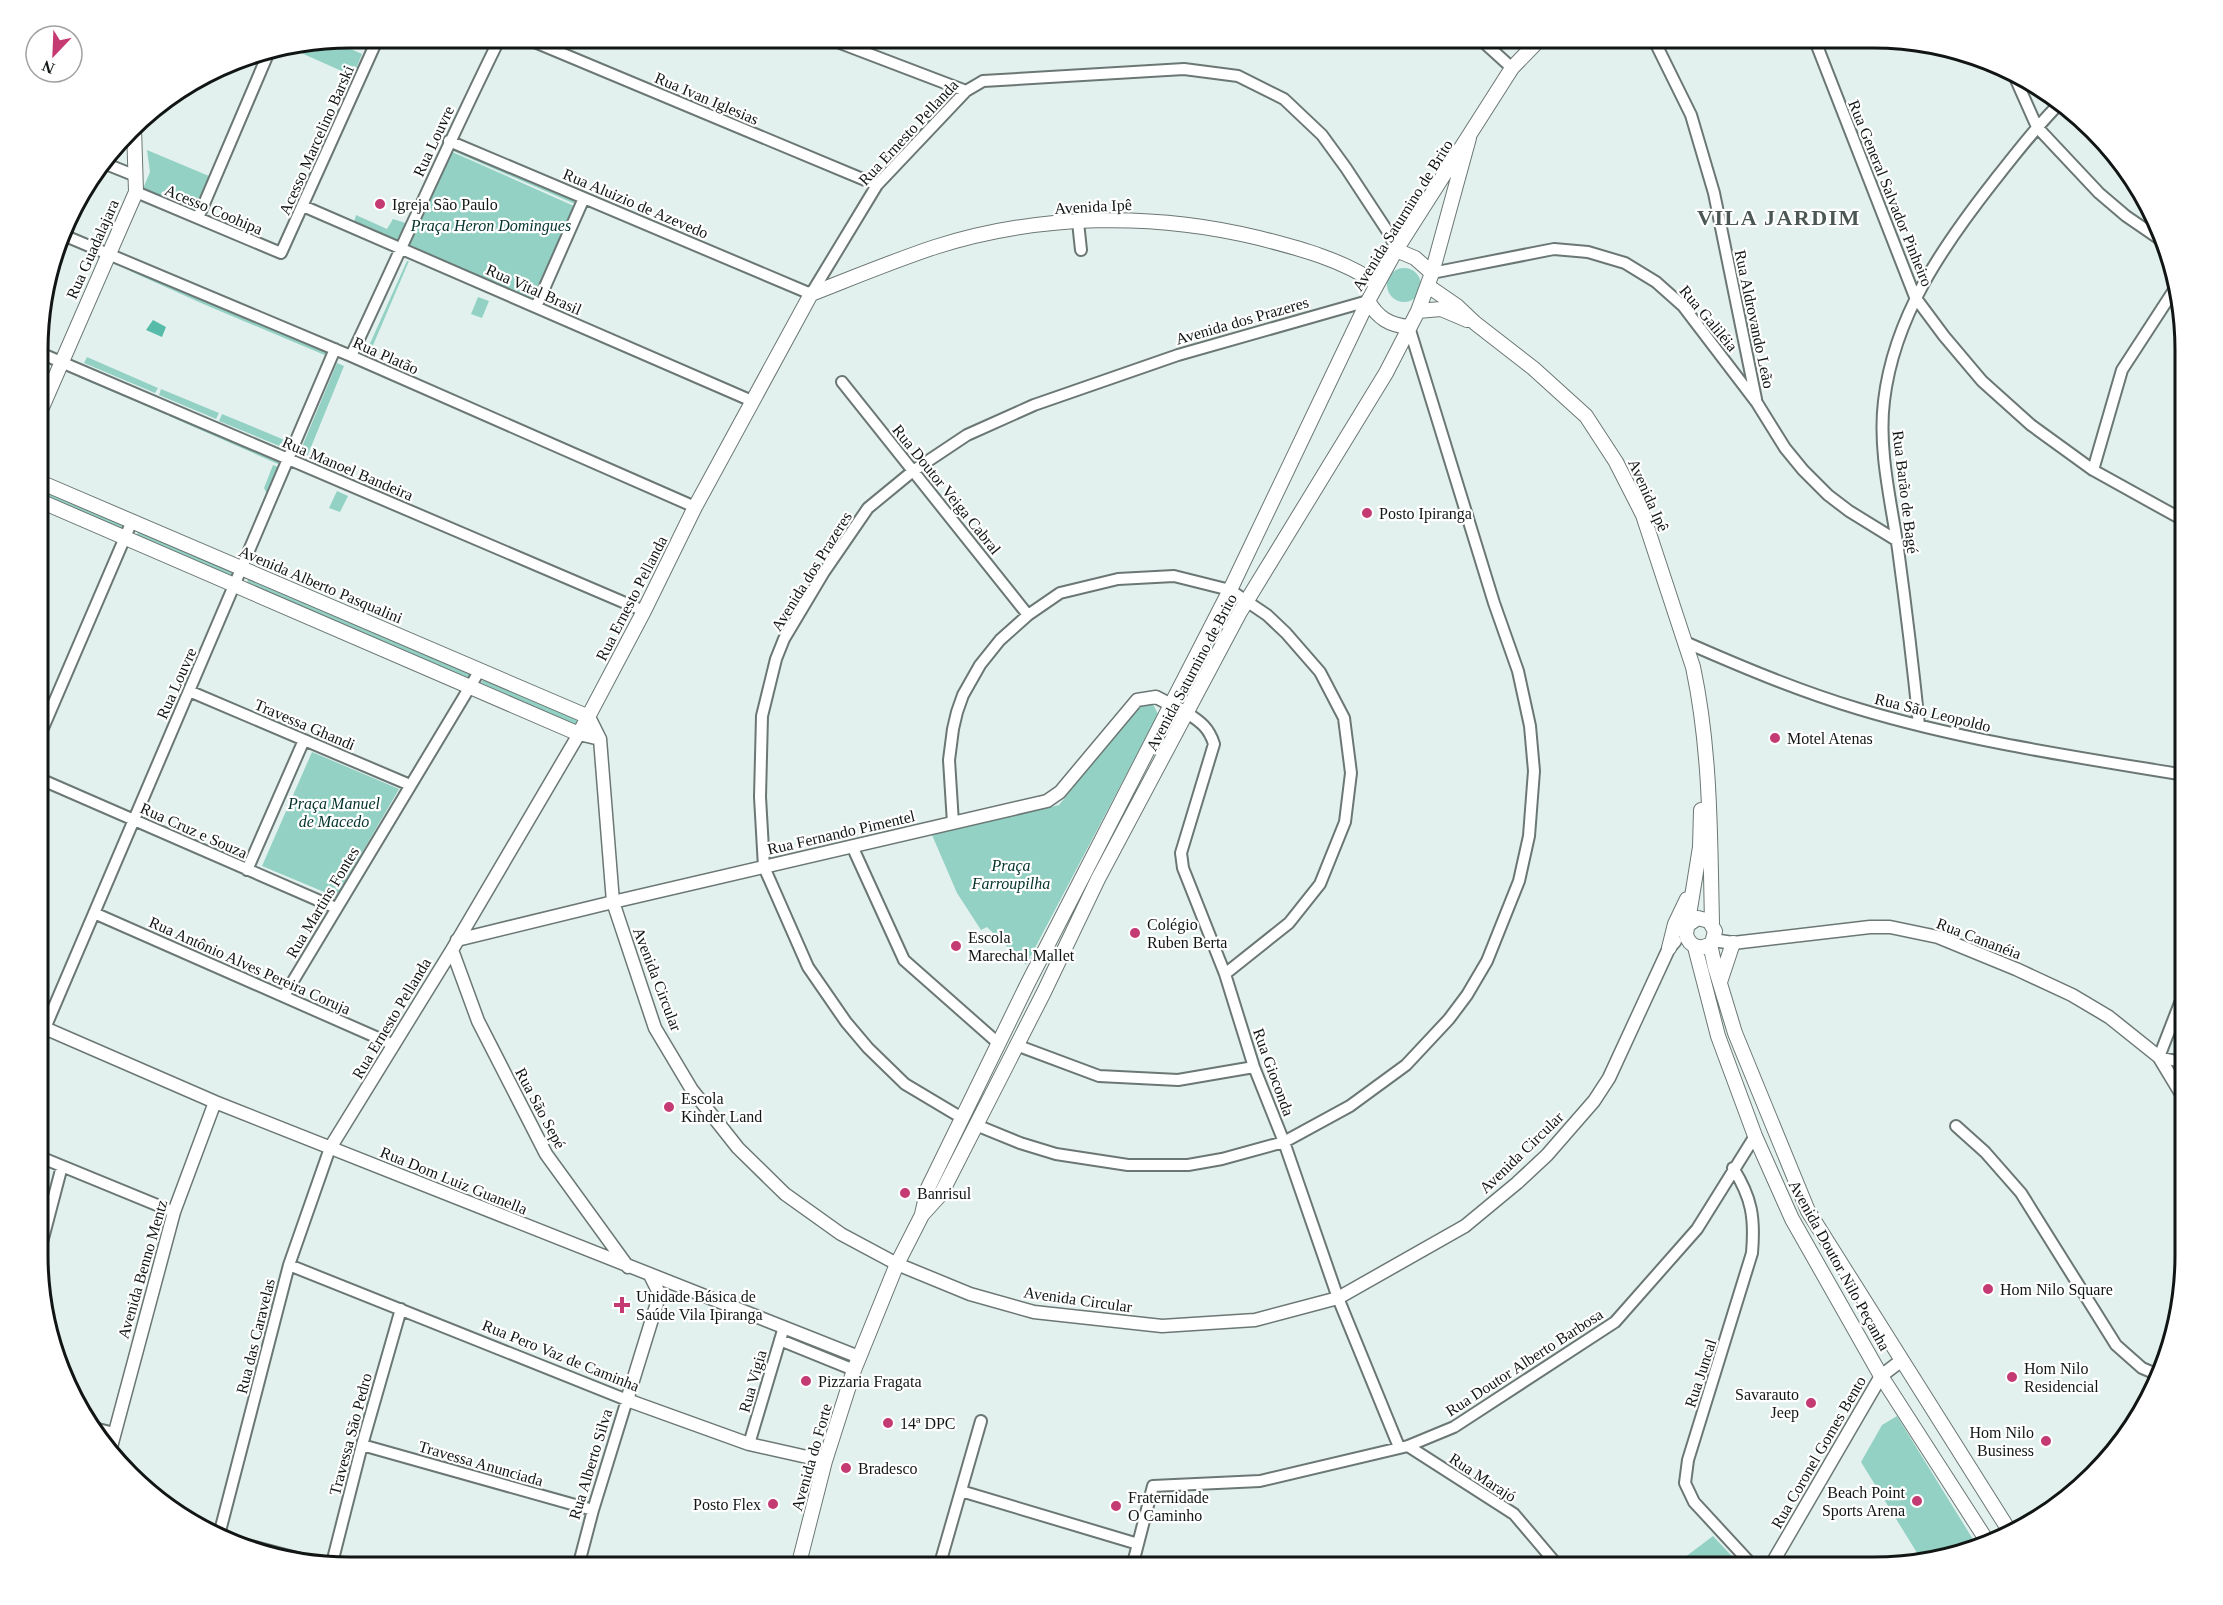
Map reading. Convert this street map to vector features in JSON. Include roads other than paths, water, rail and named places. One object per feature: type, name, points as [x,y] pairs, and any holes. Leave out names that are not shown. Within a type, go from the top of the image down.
[{"type":"main road","name":"Avenida Saturnino de Brito","points":[[859,1357],[897,1264],[922,1215],[928,1188],[998,1043],[1230,590],[1368,300],[1396,250],[1512,68],[1531,48]]},
{"type":"main road","name":"Rua Guadalajara","points":[[48,393],[136,192],[134,138]]},
{"type":"main road","name":"Avenida Saturnino de Brito","points":[[922,1215],[941,1194],[1103,870],[1247,600],[1386,373],[1418,311],[1430,280],[1469,138]]},
{"type":"main road","name":"Avenida Ipê","points":[[811,294],[936,246],[1017,228],[1078,222],[1138,220],[1214,228],[1277,242],[1365,275],[1377,284]]},
{"type":"main road","name":"Avenida Ipê","points":[[1396,250],[1415,258],[1430,280],[1475,323],[1533,368],[1587,416],[1616,462],[1643,515],[1685,642],[1698,692],[1708,772],[1712,923]]},
{"type":"main road","name":"Rua Ernesto Pellanda","points":[[579,734],[696,507],[811,294]]},
{"type":"main road","points":[[1368,300],[1375,313],[1385,321],[1409,327]]},
{"type":"main road","name":"Avenida Ipê","points":[[1418,311],[1441,309],[1475,323]]},
{"type":"main road","name":"Avenida Alberto Pasqualini","points":[[48,485],[589,717]]},
{"type":"main road","name":"Avenida Alberto Pasqualini","points":[[48,504],[579,734]]},
{"type":"main road","name":"Avenida Ipê","points":[[1688,926],[1691,889],[1700,847],[1703,734]]},
{"type":"main road","points":[[1668,951],[1675,924],[1691,889]]},
{"type":"main road","points":[[1698,918],[1712,923],[1715,931],[1712,942],[1703,947],[1693,945],[1686,937],[1688,926],[1698,918]]},
{"type":"main road","name":"Avenida Doutor Nilo Peçanha","points":[[1712,942],[1720,982],[1736,1033],[1808,1211],[2006,1526]]},
{"type":"main road","points":[[1720,982],[1733,943]]},
{"type":"main road","name":"Avenida Doutor Nilo Peçanha","points":[[1693,945],[1718,1036],[1755,1136],[1792,1219],[1881,1376],[1985,1536]]},
{"type":"main road","points":[[998,1043],[1014,1050]]},
{"type":"main road","name":"Avenida do Forte","points":[[801,1557],[825,1461],[859,1357]]},
{"type":"street","name":"Acesso Marcelino Barski","points":[[281,254],[374,48]]},
{"type":"street","name":"Rua Louvre","points":[[351,356],[449,141],[495,48]]},
{"type":"street","name":"Rua Ivan Iglesias","points":[[549,48],[877,185]]},
{"type":"street","points":[[853,48],[966,91]]},
{"type":"street","points":[[1490,48],[1512,68]]},
{"type":"street","name":"Rua Aldrovando Leão","points":[[1658,48],[1691,115],[1710,182],[1757,403]]},
{"type":"street","name":"Rua General Salvador Pinheiro","points":[[1818,48],[1915,297],[1982,381],[2031,425],[2093,470],[2175,515]]},
{"type":"street","points":[[198,218],[265,60]]},
{"type":"street","name":"Rua Ernesto Pellanda","points":[[811,294],[877,185],[966,91],[983,81],[1184,69],[1238,76],[1284,99],[1322,135],[1390,235],[1396,250]]},
{"type":"street","points":[[2018,85],[2037,126],[2099,193],[2152,234]]},
{"type":"street","name":"Rua Barão de Bagé","points":[[1920,725],[1884,455],[1884,402],[1895,347],[1915,297],[1965,218],[2037,126],[2055,108]]},
{"type":"street","name":"Rua Aluizio de Azevedo","points":[[449,141],[811,294]]},
{"type":"street","points":[[110,166],[136,176]]},
{"type":"street","name":"Acesso Coohipa","points":[[136,192],[281,254]]},
{"type":"street","points":[[536,307],[584,198]]},
{"type":"street","name":"Rua Vital Brasil","points":[[303,206],[753,400]]},
{"type":"street","points":[[1078,222],[1081,250]]},
{"type":"street","name":"Rua Platão","points":[[70,238],[335,349],[696,507]]},
{"type":"street","name":"Rua Galiléia","points":[[1430,280],[1554,249],[1588,252],[1625,263],[1656,282],[1683,306],[1757,403],[1785,448],[1803,471],[1849,511],[1896,540]]},
{"type":"street","points":[[2093,470],[2122,370],[2170,296]]},
{"type":"street","name":"Avenida dos Prazeres","points":[[962,1118],[904,1084],[846,1022],[808,967],[764,867],[760,797],[762,716],[776,659],[784,639],[824,572],[868,508],[913,471],[967,435],[1034,405],[1178,355],[1368,300]]},
{"type":"street","points":[[976,1125],[1020,1143],[1056,1154],[1128,1165],[1188,1165],[1221,1160],[1284,1142],[1350,1106],[1406,1065],[1449,1019],[1476,979],[1496,940],[1519,881],[1531,827],[1534,771],[1530,726],[1518,671],[1494,603],[1409,327]]},
{"type":"street","name":"Rua Louvre","points":[[48,1016],[236,585],[335,349]]},
{"type":"street","name":"Rua Manoel Bandeira","points":[[48,356],[644,611]]},
{"type":"street","name":"Rua Doutor Veiga Cabral","points":[[842,382],[1028,615]]},
{"type":"street","points":[[48,716],[132,521]]},
{"type":"street","points":[[953,823],[949,760],[952,729],[960,704],[980,665],[1000,640],[1028,615],[1060,593],[1118,579],[1174,576],[1230,590],[1247,600],[1286,633],[1320,672],[1344,718],[1351,773],[1345,822],[1320,884],[1289,923],[1225,974]]},
{"type":"street","name":"Rua São Leopoldo","points":[[1685,642],[1805,691],[1859,709],[2010,746],[2175,773]]},
{"type":"street","name":"Rua Martins Fontes","points":[[284,996],[480,670]]},
{"type":"street","name":"Travessa Ghandi","points":[[189,691],[410,785]]},
{"type":"street","name":"Rua Fernando Pimentel","points":[[455,945],[613,902],[1047,801],[1054,798],[1137,700],[1156,697],[1187,713]]},
{"type":"street","name":"Rua Gioconda","points":[[1187,713],[1203,723],[1214,744],[1181,853],[1182,861],[1225,974],[1254,1067],[1284,1142],[1338,1298],[1404,1447]]},
{"type":"street","name":"Avenida Circular","points":[[589,717],[600,739],[613,902],[655,1028],[692,1090],[738,1148],[785,1194],[841,1234],[897,1264],[970,1294],[1034,1312],[1162,1326],[1242,1323],[1338,1298],[1465,1226],[1547,1155],[1594,1101],[1609,1078],[1668,951],[1688,926]]},
{"type":"street","name":"Rua Ernesto Pellanda","points":[[330,1148],[455,945],[579,734]]},
{"type":"street","points":[[579,734],[600,739]]},
{"type":"street","points":[[248,870],[304,740]]},
{"type":"street","name":"Rua Cruz e Souza","points":[[48,782],[336,908]]},
{"type":"street","points":[[852,846],[904,960],[998,1043]]},
{"type":"street","name":"Rua Antônio Alves Pereira Coruja","points":[[94,913],[394,1045]]},
{"type":"street","name":"Rua Cananéia","points":[[1712,942],[1733,943],[1870,927],[1890,927],[1938,937],[2016,969],[2073,996],[2109,1017],[2159,1057],[2175,1083]]},
{"type":"street","name":"Rua São Sepé","points":[[455,945],[478,1021],[546,1154],[629,1267]]},
{"type":"street","points":[[1668,951],[1693,945]]},
{"type":"street","points":[[2175,1016],[2159,1057],[2175,1061]]},
{"type":"street","name":"Rua Dom Luiz Guanella","points":[[48,1029],[215,1102],[859,1357]]},
{"type":"street","points":[[1014,1050],[1099,1076],[1178,1080],[1254,1067]]},
{"type":"street","name":"Avenida Benno Mentz","points":[[112,1442],[174,1212],[215,1102]]},
{"type":"street","points":[[1956,1126],[1985,1152],[2021,1193],[2116,1345],[2142,1368],[2152,1372]]},
{"type":"street","name":"Rua Doutor Alberto Barbosa","points":[[1138,1544],[1153,1486],[1260,1481],[1404,1447],[1454,1427],[1615,1322],[1696,1229],[1755,1136]]},
{"type":"street","name":"Rua das Caravelas","points":[[221,1528],[289,1264],[330,1148]]},
{"type":"street","points":[[48,1160],[174,1212]]},
{"type":"street","points":[[48,1219],[62,1166]]},
{"type":"street","name":"Rua Juncal","points":[[1734,1168],[1745,1187],[1752,1206],[1755,1227],[1752,1253],[1688,1460],[1685,1483],[1695,1502],[1744,1557]]},
{"type":"street","name":"Rua Pero Vaz de Caminha","points":[[289,1264],[627,1400],[749,1444],[825,1461]]},
{"type":"street","points":[[650,1275],[658,1291],[657,1302]]},
{"type":"street","points":[[657,1302],[666,1292],[678,1286]]},
{"type":"street","name":"Rua Alberto Silva","points":[[581,1557],[657,1302]]},
{"type":"street","name":"Travessa São Pedro","points":[[334,1556],[362,1445],[401,1310]]},
{"type":"street","name":"Rua Vigia","points":[[749,1444],[784,1327]]},
{"type":"street","points":[[780,1340],[854,1370]]},
{"type":"street","name":"Rua Coronel Gomes Bento","points":[[1776,1557],[1881,1376],[1902,1360]]},
{"type":"street","points":[[942,1557],[981,1421]]},
{"type":"street","points":[[104,1431],[114,1433]]},
{"type":"street","name":"Travessa Anunciada","points":[[362,1445],[593,1510]]},
{"type":"street","name":"Rua Marajó","points":[[1404,1447],[1514,1514],[1551,1557]]},
{"type":"street","points":[[961,1491],[1138,1544],[1135,1557]]},
{"type":"place","name":"Igreja São Paulo","points":[[380,204]]},
{"type":"place","name":"Posto Ipiranga","points":[[1367,513]]},
{"type":"place","name":"Motel Atenas","points":[[1775,738]]},
{"type":"place","name":"Colégio Ruben Berta","points":[[1135,933]]},
{"type":"place","name":"Escola Marechal Mallet","points":[[956,946]]},
{"type":"place","name":"Escola Kinder Land","points":[[669,1107]]},
{"type":"place","name":"Banrisul","points":[[905,1193]]},
{"type":"place","name":"Hom Nilo Square","points":[[1988,1289]]},
{"type":"place","name":"Unidade Básica de Saúde Vila Ipiranga","points":[[622,1305]]},
{"type":"place","name":"Hom Nilo Residencial","points":[[2012,1377]]},
{"type":"place","name":"Pizzaria Fragata","points":[[806,1381]]},
{"type":"place","name":"Savarauto Jeep","points":[[1811,1403]]},
{"type":"place","name":"14ª DPC","points":[[888,1423]]},
{"type":"place","name":"Hom Nilo Business","points":[[2046,1441]]},
{"type":"place","name":"Bradesco","points":[[846,1468]]},
{"type":"place","name":"Beach Point Sports Arena","points":[[1917,1501]]},
{"type":"place","name":"Posto Flex","points":[[773,1504]]},
{"type":"place","name":"Fraternidade O Caminho","points":[[1116,1506]]},
{"type":"district","name":"VILA JARDIM","points":[[1779,217]]},
{"type":"park label","name":"Praça Heron Domingues","points":[[491,225]]},
{"type":"park label","name":"Praça Manuel de Macedo","points":[[334,812]]},
{"type":"park label","name":"Praça Farroupilha","points":[[1011,874]]}]
